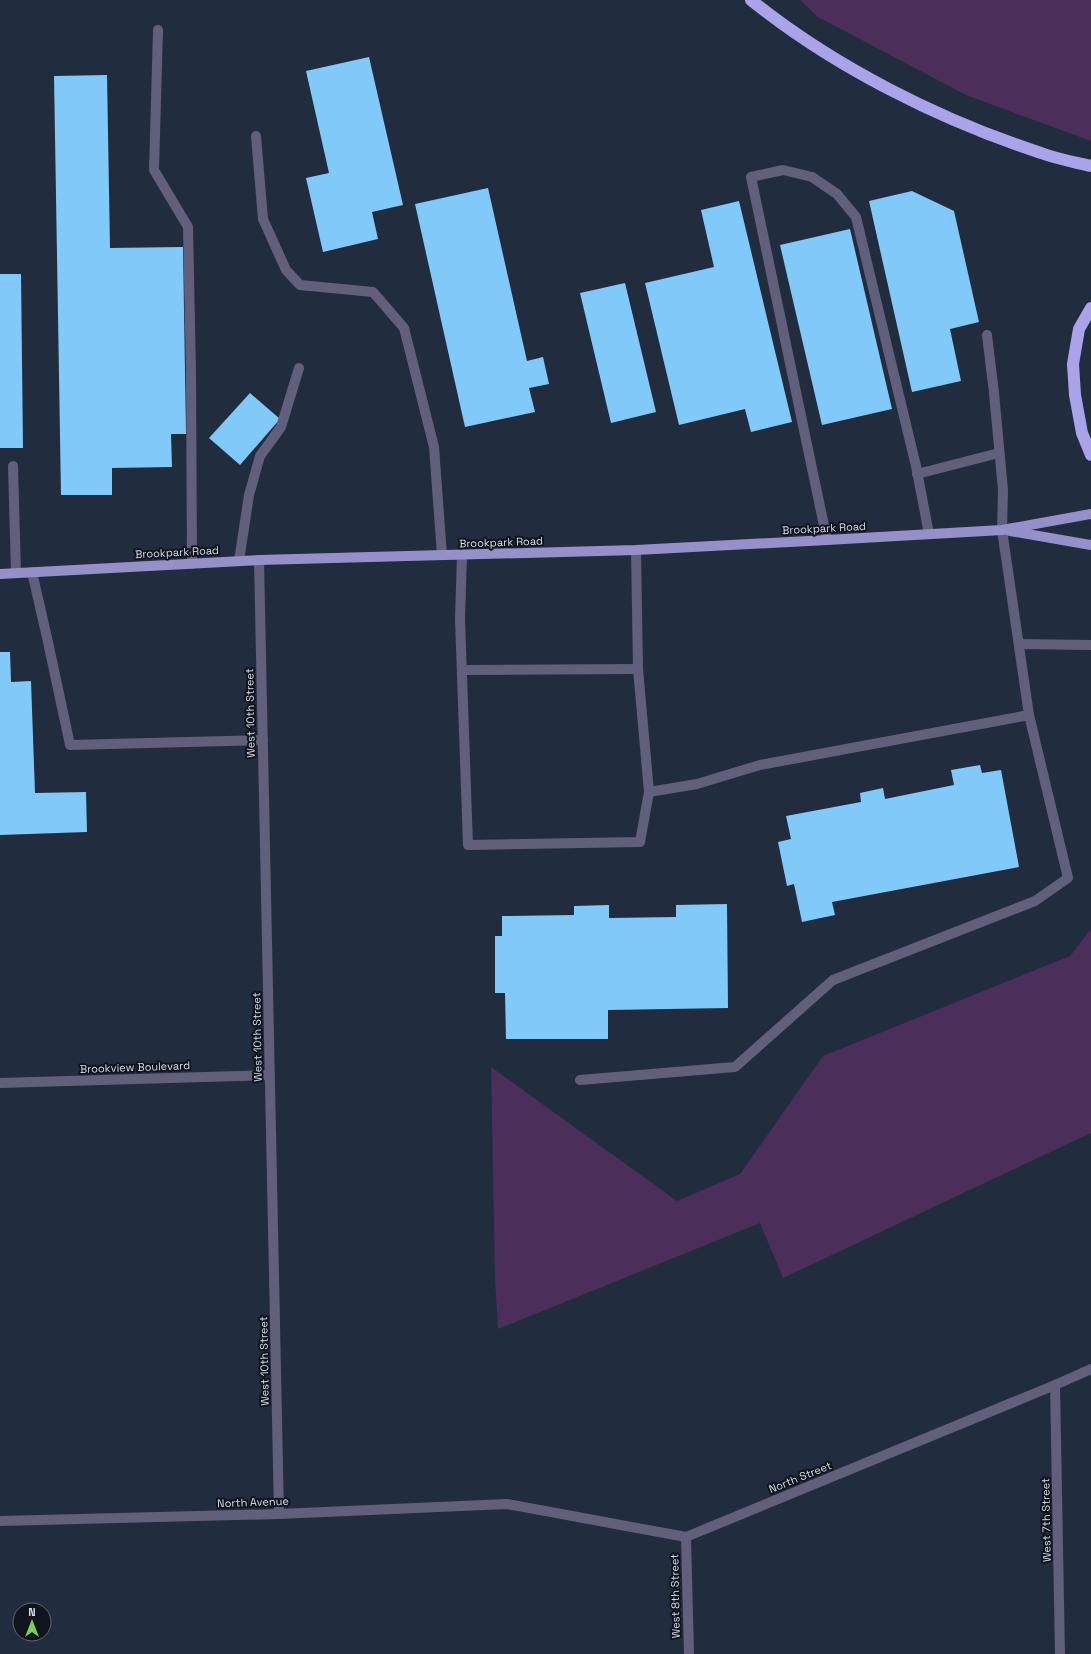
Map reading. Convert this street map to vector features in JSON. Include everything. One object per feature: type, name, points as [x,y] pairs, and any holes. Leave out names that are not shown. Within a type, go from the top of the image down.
[{"type":"highway","points":[[751,0],[770,16],[829,56],[907,99],[979,130],[1042,154],[1091,166]]},
{"type":"highway","points":[[1091,308],[1079,329],[1073,364],[1076,403],[1082,433],[1091,455]]},
{"type":"main road","points":[[1002,530],[1091,514]]},
{"type":"main road","name":"Brookpark Road","points":[[0,574],[259,560],[636,550],[1002,530]]},
{"type":"main road","points":[[1002,530],[1091,545]]},
{"type":"street","points":[[158,30],[154,170],[188,227],[191,373],[192,564]]},
{"type":"street","points":[[256,136],[264,219],[286,270],[300,286],[373,292],[404,328],[434,447],[442,555]]},
{"type":"street","points":[[827,540],[751,177],[784,170],[812,177],[837,194],[856,217],[917,474],[929,534]]},
{"type":"street","points":[[580,1080],[735,1067],[833,980],[1034,902],[1068,878],[1028,715],[1002,530],[1003,490],[987,335]]},
{"type":"street","points":[[239,561],[249,495],[260,456],[281,427],[299,368]]},
{"type":"street","points":[[917,474],[999,453]]},
{"type":"street","points":[[13,466],[16,573]]},
{"type":"street","points":[[462,555],[460,619],[468,845],[640,842],[649,792],[638,668],[636,550]]},
{"type":"street","name":"West 10th Street","points":[[259,560],[279,1514]]},
{"type":"street","points":[[32,572],[70,745],[263,740]]},
{"type":"street","points":[[1019,644],[1091,645]]},
{"type":"street","points":[[462,670],[638,668]]},
{"type":"street","points":[[649,792],[697,784],[760,765],[1028,715]]},
{"type":"street","name":"Brookview Boulevard","points":[[0,1083],[270,1074]]},
{"type":"street","name":"North Street","points":[[686,1537],[1055,1385],[1091,1368]]},
{"type":"street","name":"West 7th Street","points":[[1055,1385],[1060,1654]]},
{"type":"street","name":"North Avenue","points":[[0,1520],[279,1514],[507,1504],[686,1537]]},
{"type":"street","name":"West 8th Street","points":[[686,1537],[689,1654]]},
{"type":"shaded area","points":[[800,0],[1091,0],[1091,141],[966,95],[818,17]]},
{"type":"shaded area","points":[[1091,929],[1091,1133],[783,1278],[760,1223],[498,1329],[495,1279],[491,1067],[677,1201],[740,1174],[823,1056],[1070,956]]},
{"type":"building","points":[[369,57],[403,205],[372,212],[378,239],[323,252],[306,178],[329,173],[306,71]]},
{"type":"building","points":[[107,75],[110,248],[183,247],[186,434],[171,434],[172,467],[112,468],[112,495],[61,495],[54,76]]},
{"type":"building","points":[[488,188],[527,361],[543,357],[549,384],[529,388],[535,412],[465,427],[415,204]]},
{"type":"building","points":[[912,191],[954,211],[979,322],[950,329],[961,381],[912,392],[869,201]]},
{"type":"building","points":[[739,201],[792,422],[751,432],[745,409],[679,425],[645,283],[714,267],[701,210]]},
{"type":"building","points":[[850,229],[892,409],[822,425],[780,245]]},
{"type":"building","points":[[0,274],[21,274],[23,448],[0,448]]},
{"type":"building","points":[[625,283],[656,412],[611,423],[580,293]]},
{"type":"building","points":[[250,393],[280,419],[240,465],[209,438]]},
{"type":"building","points":[[0,652],[10,652],[11,682],[31,681],[35,793],[86,792],[87,832],[0,835]]},
{"type":"building","points":[[980,765],[982,773],[1001,770],[1019,867],[832,902],[835,915],[802,922],[794,884],[787,886],[778,842],[791,839],[786,816],[861,802],[860,793],[883,788],[885,799],[954,785],[951,770]]},
{"type":"building","points":[[727,904],[728,1008],[608,1010],[608,1039],[506,1039],[505,993],[495,993],[495,936],[502,936],[502,916],[574,915],[574,906],[609,905],[609,918],[676,917],[676,905]]}]
